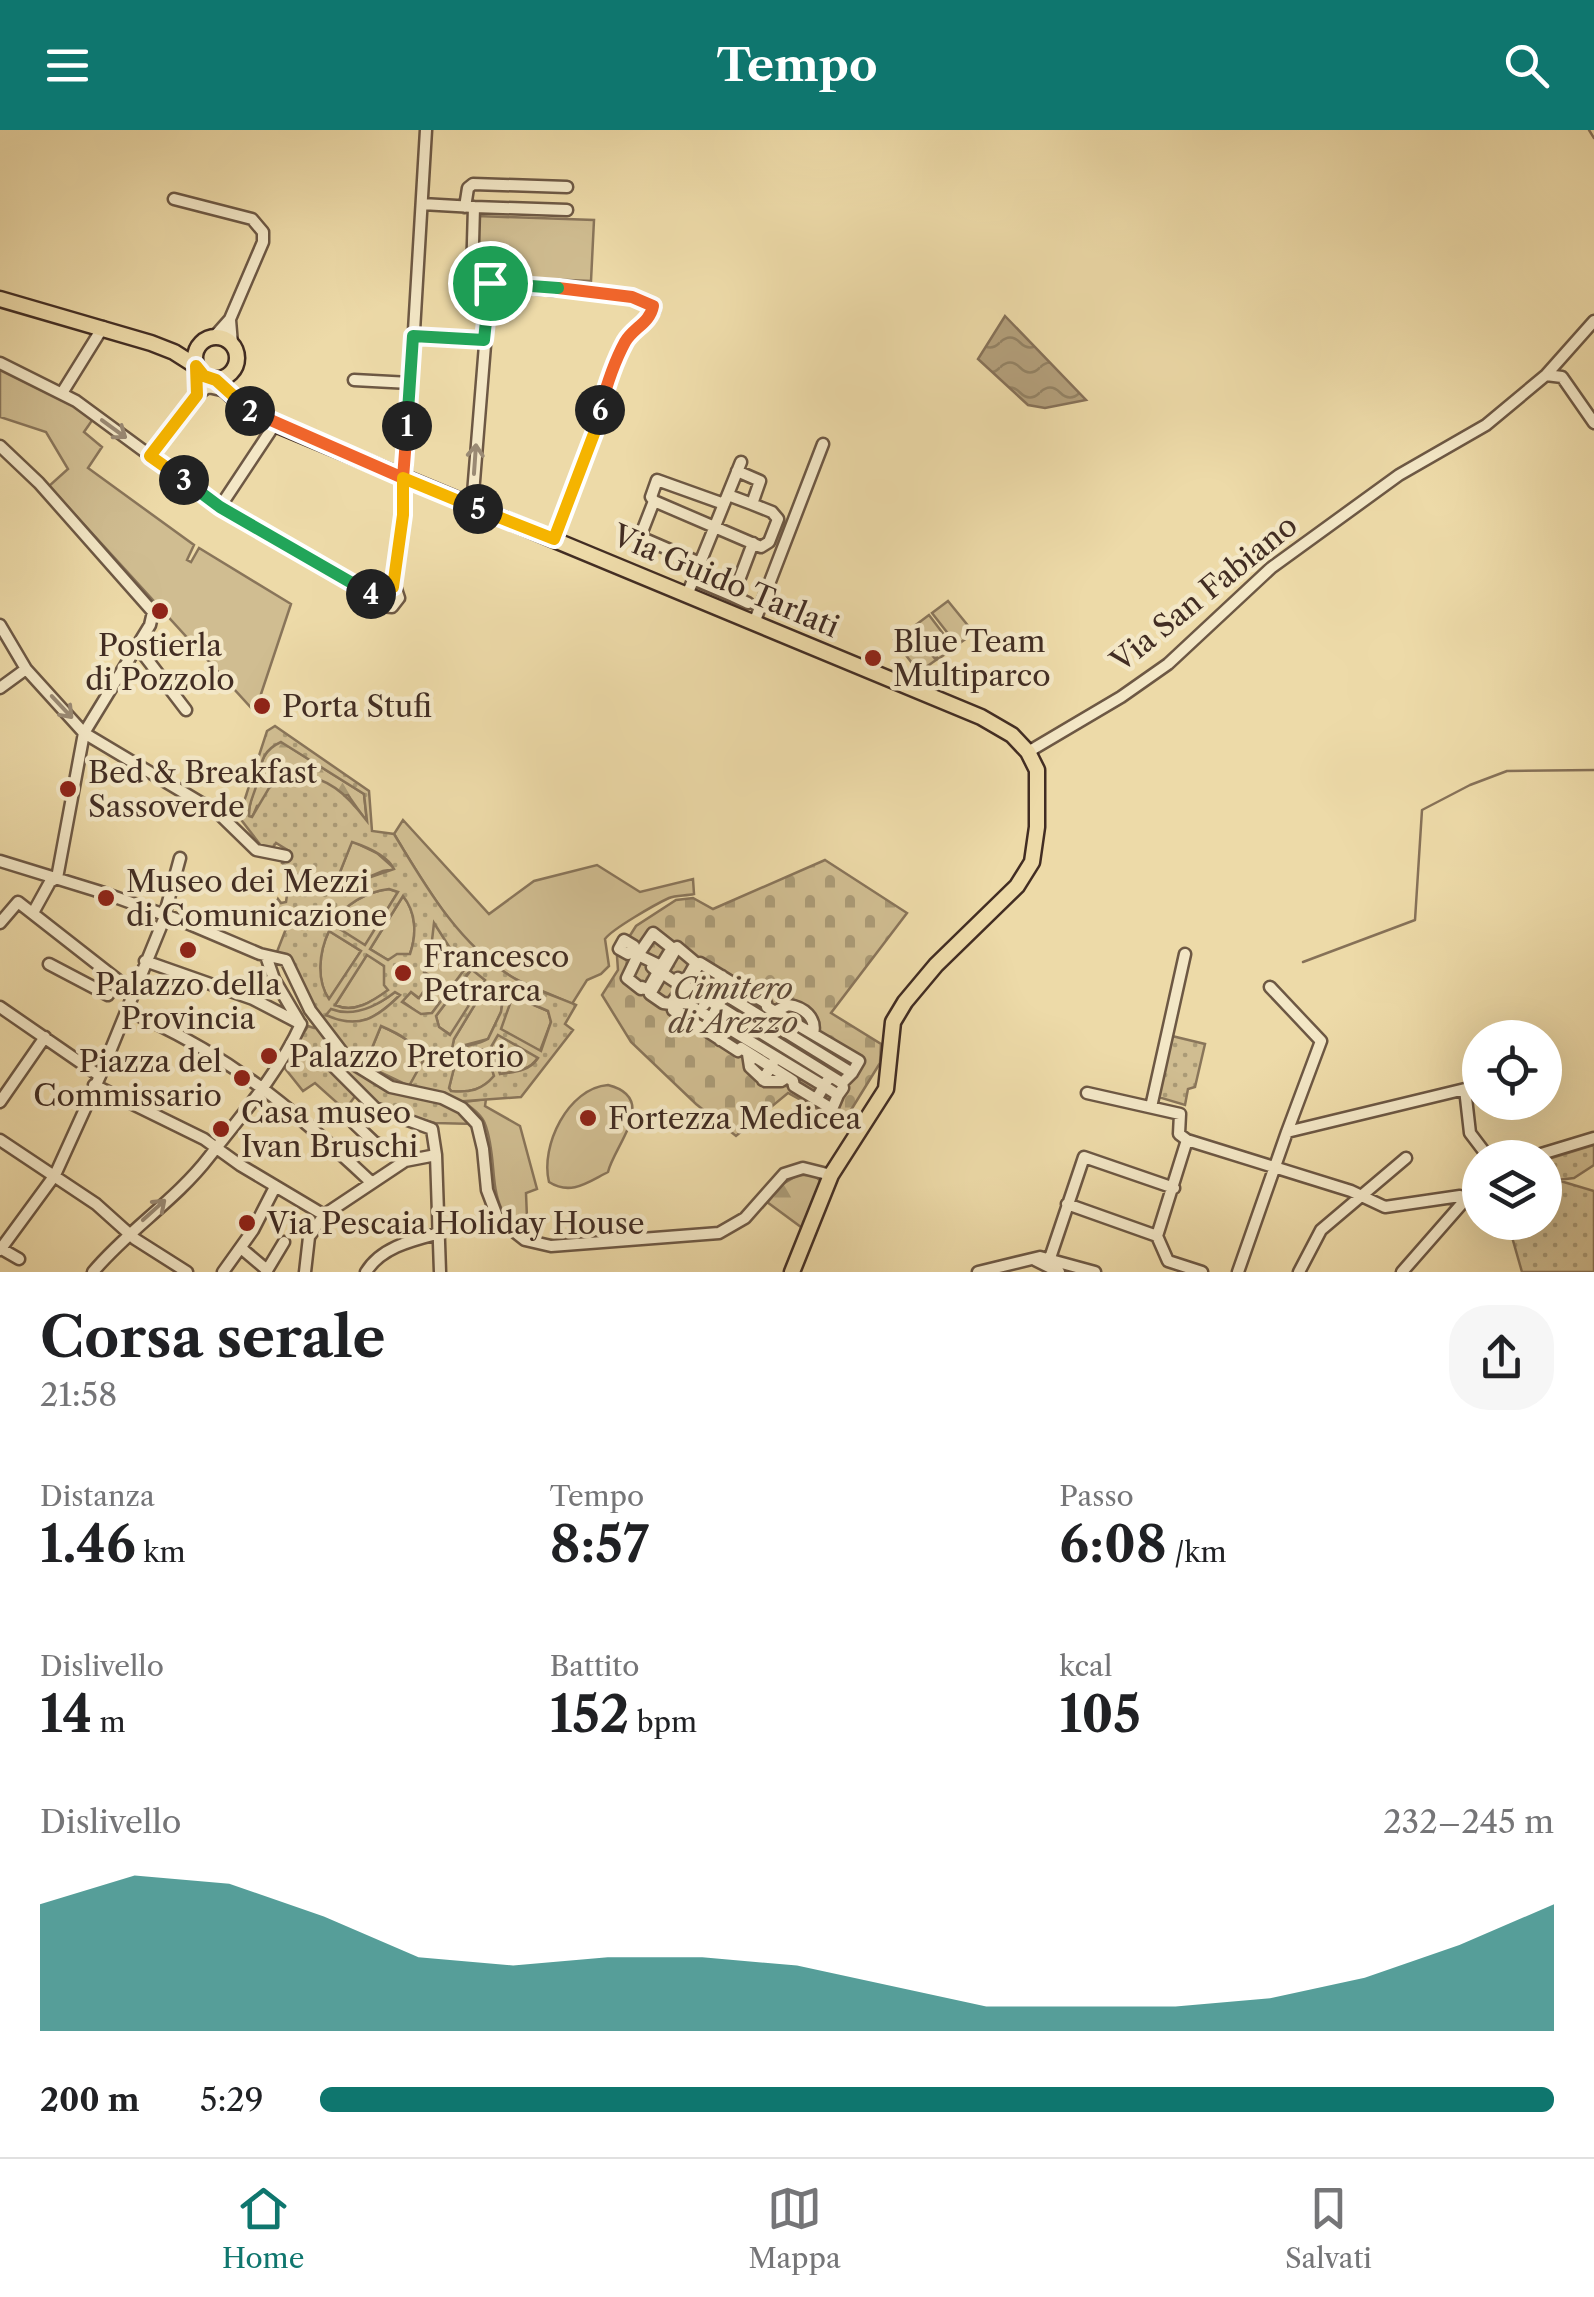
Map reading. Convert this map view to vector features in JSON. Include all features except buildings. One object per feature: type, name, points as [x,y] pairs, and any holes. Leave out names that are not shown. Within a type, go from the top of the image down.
[{"type":"main road","points":[[0,298],[174,352],[204,376],[218,380],[237,356],[232,344],[214,337],[174,352]]},
{"type":"main road","points":[[196,366],[198,346]]},
{"type":"main road","name":"Via Guido Tarlati","points":[[218,380],[247,410],[274,424],[926,694]]},
{"type":"main road","points":[[786,636],[866,663],[981,717],[1012,735],[1028,752],[1037,770],[1037,827],[1032,862],[1017,886],[936,965],[893,1022],[886,1090],[831,1175],[792,1272]]},
{"type":"main road","points":[[818,650],[864,666],[866,663]]},
{"type":"street","points":[[0,363],[62,393],[220,507],[376,596],[384,608],[394,606],[398,598],[393,587],[403,515],[426,130]]},
{"type":"street","points":[[554,539],[595,431],[608,380],[625,342],[654,311],[653,306],[632,297],[596,291],[490,283],[472,278],[468,188],[473,184],[567,188]]},
{"type":"street","points":[[174,199],[252,220],[262,229],[262,243],[230,319],[214,337]]},
{"type":"street","points":[[422,204],[567,210]]},
{"type":"street","points":[[472,506],[490,283]]},
{"type":"street","points":[[230,319],[232,344]]},
{"type":"street","name":"Via San Fabiano","points":[[1028,752],[1168,664],[1270,568],[1399,475],[1486,425],[1546,375],[1594,321]]},
{"type":"street","points":[[62,393],[103,327]]},
{"type":"street","points":[[413,336],[484,340]]},
{"type":"street","points":[[196,366],[197,395]]},
{"type":"street","points":[[1546,375],[1562,376],[1594,423]]},
{"type":"street","points":[[150,456],[197,395],[218,380]]},
{"type":"street","points":[[354,380],[410,383]]},
{"type":"street","points":[[220,507],[274,424]]},
{"type":"street","points":[[754,623],[823,444]]},
{"type":"street","points":[[0,446],[39,483],[153,609],[152,620],[84,733],[57,878],[50,882],[34,912]]},
{"type":"street","points":[[687,595],[739,466],[760,482],[752,504]]},
{"type":"street","points":[[658,480],[726,500],[772,512],[778,518],[769,542],[762,547],[650,497],[658,480]]},
{"type":"street","points":[[654,501],[640,537],[700,563]]},
{"type":"street","points":[[733,596],[753,543]]},
{"type":"street","points":[[694,579],[748,603]]},
{"type":"street","points":[[376,596],[382,587],[393,587]]},
{"type":"street","points":[[2,633],[26,669],[84,733],[218,813],[256,850],[286,856]]},
{"type":"street","points":[[137,646],[186,710]]},
{"type":"street","points":[[0,688],[26,669]]},
{"type":"street","points":[[20,1259],[0,1249],[54,1175],[165,916],[180,858]]},
{"type":"street","points":[[0,860],[187,923],[266,956],[281,958],[290,965],[310,1010],[348,1061],[391,1087],[442,1098],[462,1108],[477,1124],[494,1211],[513,1233],[536,1244],[719,1233],[734,1228],[784,1174],[802,1168],[831,1175]]},
{"type":"street","points":[[0,923],[18,902],[98,968],[129,1002]]},
{"type":"street","points":[[669,958],[672,948],[652,932],[638,950],[627,978],[648,990],[676,948],[691,956],[696,964],[692,974]]},
{"type":"street","points":[[638,950],[656,975],[681,984],[734,1017],[773,1063],[796,1073],[842,1083]]},
{"type":"street","points":[[1151,1107],[1185,954]]},
{"type":"street","points":[[266,956],[276,984],[301,1024]]},
{"type":"street","points":[[145,960],[264,1004],[301,1024]]},
{"type":"street","points":[[772,1017],[748,992],[700,963],[681,984],[673,1010],[738,1051],[757,1045],[782,1046]]},
{"type":"street","points":[[49,964],[129,1002],[263,1086],[370,1182]]},
{"type":"street","points":[[692,974],[741,1005],[772,1017],[793,1030],[815,1040],[844,1053],[859,1061],[842,1083],[832,1109],[794,1086],[796,1073],[815,1040],[813,1023],[805,1011],[788,1004],[772,1017],[750,1067],[763,1080],[777,1082],[796,1073]]},
{"type":"street","points":[[656,975],[650,994],[663,1004],[678,998]]},
{"type":"street","points":[[699,1026],[718,1006],[726,979]]},
{"type":"street","points":[[264,1004],[276,984]]},
{"type":"street","points":[[1238,1272],[1322,1041],[1270,988]]},
{"type":"street","points":[[707,1000],[721,992]]},
{"type":"street","points":[[720,1040],[748,992]]},
{"type":"street","points":[[678,998],[757,1045]]},
{"type":"street","points":[[706,1015],[707,1000]]},
{"type":"street","points":[[1,1010],[44,1037],[97,1080],[204,1139],[324,1215]]},
{"type":"street","points":[[763,1080],[805,1011]]},
{"type":"street","points":[[93,1272],[128,1233],[210,1156],[292,1045],[301,1024]]},
{"type":"street","points":[[0,1102],[44,1037]]},
{"type":"street","points":[[815,1040],[852,1073]]},
{"type":"street","points":[[334,1042],[333,1066],[339,1075],[385,1114],[427,1125],[434,1135],[444,1258],[440,1272]]},
{"type":"street","points":[[782,1046],[796,1073]]},
{"type":"street","points":[[816,1100],[844,1053]]},
{"type":"street","points":[[827,1081],[838,1095]]},
{"type":"street","points":[[1287,1132],[1466,1089],[1470,1133],[1475,1140]]},
{"type":"street","points":[[1087,1093],[1180,1114],[1179,1134],[1188,1140],[1274,1165],[1385,1207],[1462,1198]]},
{"type":"street","points":[[354,1124],[405,1161]]},
{"type":"street","points":[[1562,1148],[1594,1138]]},
{"type":"street","points":[[0,1140],[96,1204],[128,1233],[186,1272]]},
{"type":"street","points":[[1188,1140],[1157,1236],[1168,1260],[1202,1272]]},
{"type":"street","points":[[305,1272],[309,1238],[324,1215],[405,1161],[436,1155]]},
{"type":"street","points":[[1050,1258],[1084,1157],[1174,1188]]},
{"type":"street","points":[[1299,1272],[1321,1230],[1406,1158]]},
{"type":"street","points":[[223,1272],[275,1186]]},
{"type":"street","points":[[1402,1272],[1462,1201]]},
{"type":"street","points":[[1067,1204],[1157,1236]]},
{"type":"street","points":[[366,1272],[373,1260],[394,1248],[440,1232]]},
{"type":"street","points":[[241,1248],[266,1271],[284,1242]]},
{"type":"street","points":[[1030,1258],[1059,1272]]},
{"type":"street","points":[[978,1272],[1030,1258],[1050,1258],[1071,1268],[1095,1272]]},
{"type":"green space","points":[[477,216],[594,220],[591,281],[475,276]]},
{"type":"green space","points":[[0,369],[74,405],[93,419],[84,432],[102,447],[88,468],[194,545],[187,560],[191,562],[199,548],[291,604],[255,712],[49,486],[68,469],[46,432],[0,417]]},
{"type":"green space","points":[[948,601],[974,633],[957,645],[932,613]]},
{"type":"green space","points":[[929,615],[954,648],[938,659],[913,627]]},
{"type":"green space","points":[[910,628],[936,660],[919,672],[894,640]]},
{"type":"green space","points":[[275,726],[369,791],[372,831],[394,834],[445,913],[475,948],[512,977],[576,1005],[565,1024],[573,1030],[521,1097],[452,1102],[411,1094],[348,1061],[310,1010],[290,965],[275,957],[289,921],[275,906],[278,899],[286,902],[299,876],[282,863],[289,851],[276,843],[271,850],[262,847],[239,817],[267,731]],"holes":[[[281,742],[364,794],[367,821],[335,788],[291,771],[269,788],[252,817],[249,816],[261,764],[269,750]],[[352,842],[382,856],[394,869],[339,888],[340,872]],[[389,889],[398,892],[365,945],[332,924],[364,896]],[[403,896],[413,916],[414,939],[410,954],[397,954],[388,960],[370,949]],[[434,923],[467,966],[432,1013],[421,1014],[402,1002],[411,992],[419,998],[433,978],[424,972],[431,949]],[[329,931],[361,951],[329,999],[322,983],[321,957]],[[367,955],[384,966],[384,985],[388,990],[370,1002],[349,1008],[335,1005]],[[471,969],[485,980],[450,1035],[439,1027],[436,1016]],[[488,983],[504,993],[501,1012],[488,1039],[459,1049],[448,1068],[454,1039]],[[395,992],[400,995],[367,1019],[348,1021],[326,1015],[331,1009],[348,1012],[373,1006]],[[512,998],[548,1011],[551,1022],[541,1051],[501,1029]],[[381,1026],[406,1039],[423,1061],[409,1086],[365,1065]],[[498,1035],[538,1058],[516,1071],[500,1074],[491,1047]],[[473,1048],[486,1050],[494,1076],[475,1090],[451,1091],[457,1056]]]},
{"type":"green space","points":[[280,741],[364,794],[367,822],[348,795],[257,806],[252,818],[249,817],[263,760]]},
{"type":"green space","points":[[403,820],[489,914],[534,881],[597,865],[640,892],[693,879],[694,894],[669,898],[609,935],[605,939],[609,966],[587,980],[572,1004],[514,978],[460,933],[394,834]]},
{"type":"green space","points":[[352,841],[377,853],[395,869],[340,889],[340,872]]},
{"type":"green space","name":"Cimitero di Arezzo","points":[[825,860],[907,913],[831,1013],[881,1044],[880,1063],[843,1123],[788,1093],[736,1136],[631,1042],[602,995],[618,970],[617,956],[636,926],[676,900],[693,898],[713,909]]},
{"type":"green space","points":[[389,889],[398,892],[365,946],[331,924],[356,900]]},
{"type":"green space","points":[[403,896],[413,916],[412,946],[410,954],[388,960],[370,949]]},
{"type":"green space","points":[[433,920],[450,948],[468,966],[432,1013],[421,1015],[402,1001],[411,992],[418,998],[432,977],[424,972]]},
{"type":"green space","points":[[329,931],[361,951],[329,1000],[320,966]]},
{"type":"green space","points":[[367,954],[384,966],[389,990],[356,1007],[335,1005]]},
{"type":"green space","points":[[472,969],[485,980],[451,1035],[439,1027],[436,1016]]},
{"type":"green space","points":[[488,983],[504,993],[501,1012],[488,1039],[461,1046],[447,1068],[454,1039]]},
{"type":"green space","points":[[395,992],[400,995],[367,1019],[348,1022],[325,1016],[331,1008],[364,1008]]},
{"type":"green space","points":[[515,997],[548,1011],[551,1022],[540,1051],[500,1029]]},
{"type":"green space","points":[[317,1023],[324,1032],[328,1068],[356,1095],[345,1110],[315,1083],[303,1091],[283,1066],[308,1026],[314,1028]]},
{"type":"green space","points":[[381,1026],[406,1039],[423,1061],[409,1087],[365,1065]]},
{"type":"green space","points":[[497,1034],[538,1057],[535,1062],[500,1074],[491,1047]]},
{"type":"green space","points":[[1172,1036],[1205,1044],[1195,1087],[1188,1089],[1185,1105],[1158,1097]]},
{"type":"green space","points":[[473,1048],[487,1050],[494,1076],[475,1090],[451,1091],[457,1056]]},
{"type":"green space","points":[[339,1055],[389,1090],[451,1104],[473,1124],[435,1123],[388,1110],[340,1068]]},
{"type":"green space","points":[[608,1085],[623,1091],[631,1100],[632,1111],[608,1172],[572,1188],[549,1182],[549,1152],[560,1121],[581,1096]]},
{"type":"green space","points":[[486,1099],[485,1106],[520,1126],[537,1189],[526,1193],[527,1218],[539,1216],[537,1236],[519,1228],[500,1204],[485,1124],[464,1102]]},
{"type":"green space","points":[[1594,1145],[1594,1165],[1574,1178],[1562,1179],[1562,1155]]},
{"type":"green space","points":[[798,1175],[814,1175],[823,1183],[805,1230],[767,1202],[781,1185]]},
{"type":"green space","points":[[1562,1181],[1594,1191],[1594,1272],[1522,1272],[1513,1240],[1562,1240]]},
{"type":"water","points":[[1005,316],[1086,400],[1045,408],[1028,405],[978,359]]},
{"type":"waterway","points":[[1589,130],[1594,138]]},
{"type":"waterway","points":[[1303,962],[1415,920],[1422,810],[1507,771],[1594,770]]},
{"type":"place","name":"Postierla di Pozzolo","points":[[160,611]]},
{"type":"place","name":"Blue Team Multiparco","points":[[873,658]]},
{"type":"place","name":"Porta Stufi","points":[[262,706]]},
{"type":"place","name":"Bed & Breakfast Sassoverde","points":[[68,789]]},
{"type":"place","name":"Museo dei Mezzi di Comunicazione","points":[[106,898]]},
{"type":"place","name":"Palazzo della Provincia","points":[[188,950]]},
{"type":"place","name":"Francesco Petrarca","points":[[403,973]]},
{"type":"place","name":"Palazzo Pretorio","points":[[269,1056]]},
{"type":"place","name":"Piazza del Commissario","points":[[242,1078]]},
{"type":"place","name":"Fortezza Medicea","points":[[588,1118]]},
{"type":"place","name":"Casa museo Ivan Bruschi","points":[[221,1129]]},
{"type":"place","name":"Via Pescaia Holiday House","points":[[247,1223]]},
{"type":"route","points":[[490,283],[484,340],[413,336],[403,478],[255,414],[196,366],[197,395],[150,456],[220,507],[376,596],[382,587],[393,587],[403,515],[403,478],[554,539],[595,431],[608,380],[625,342],[654,311],[653,306],[632,297],[596,291],[490,283]]}]
